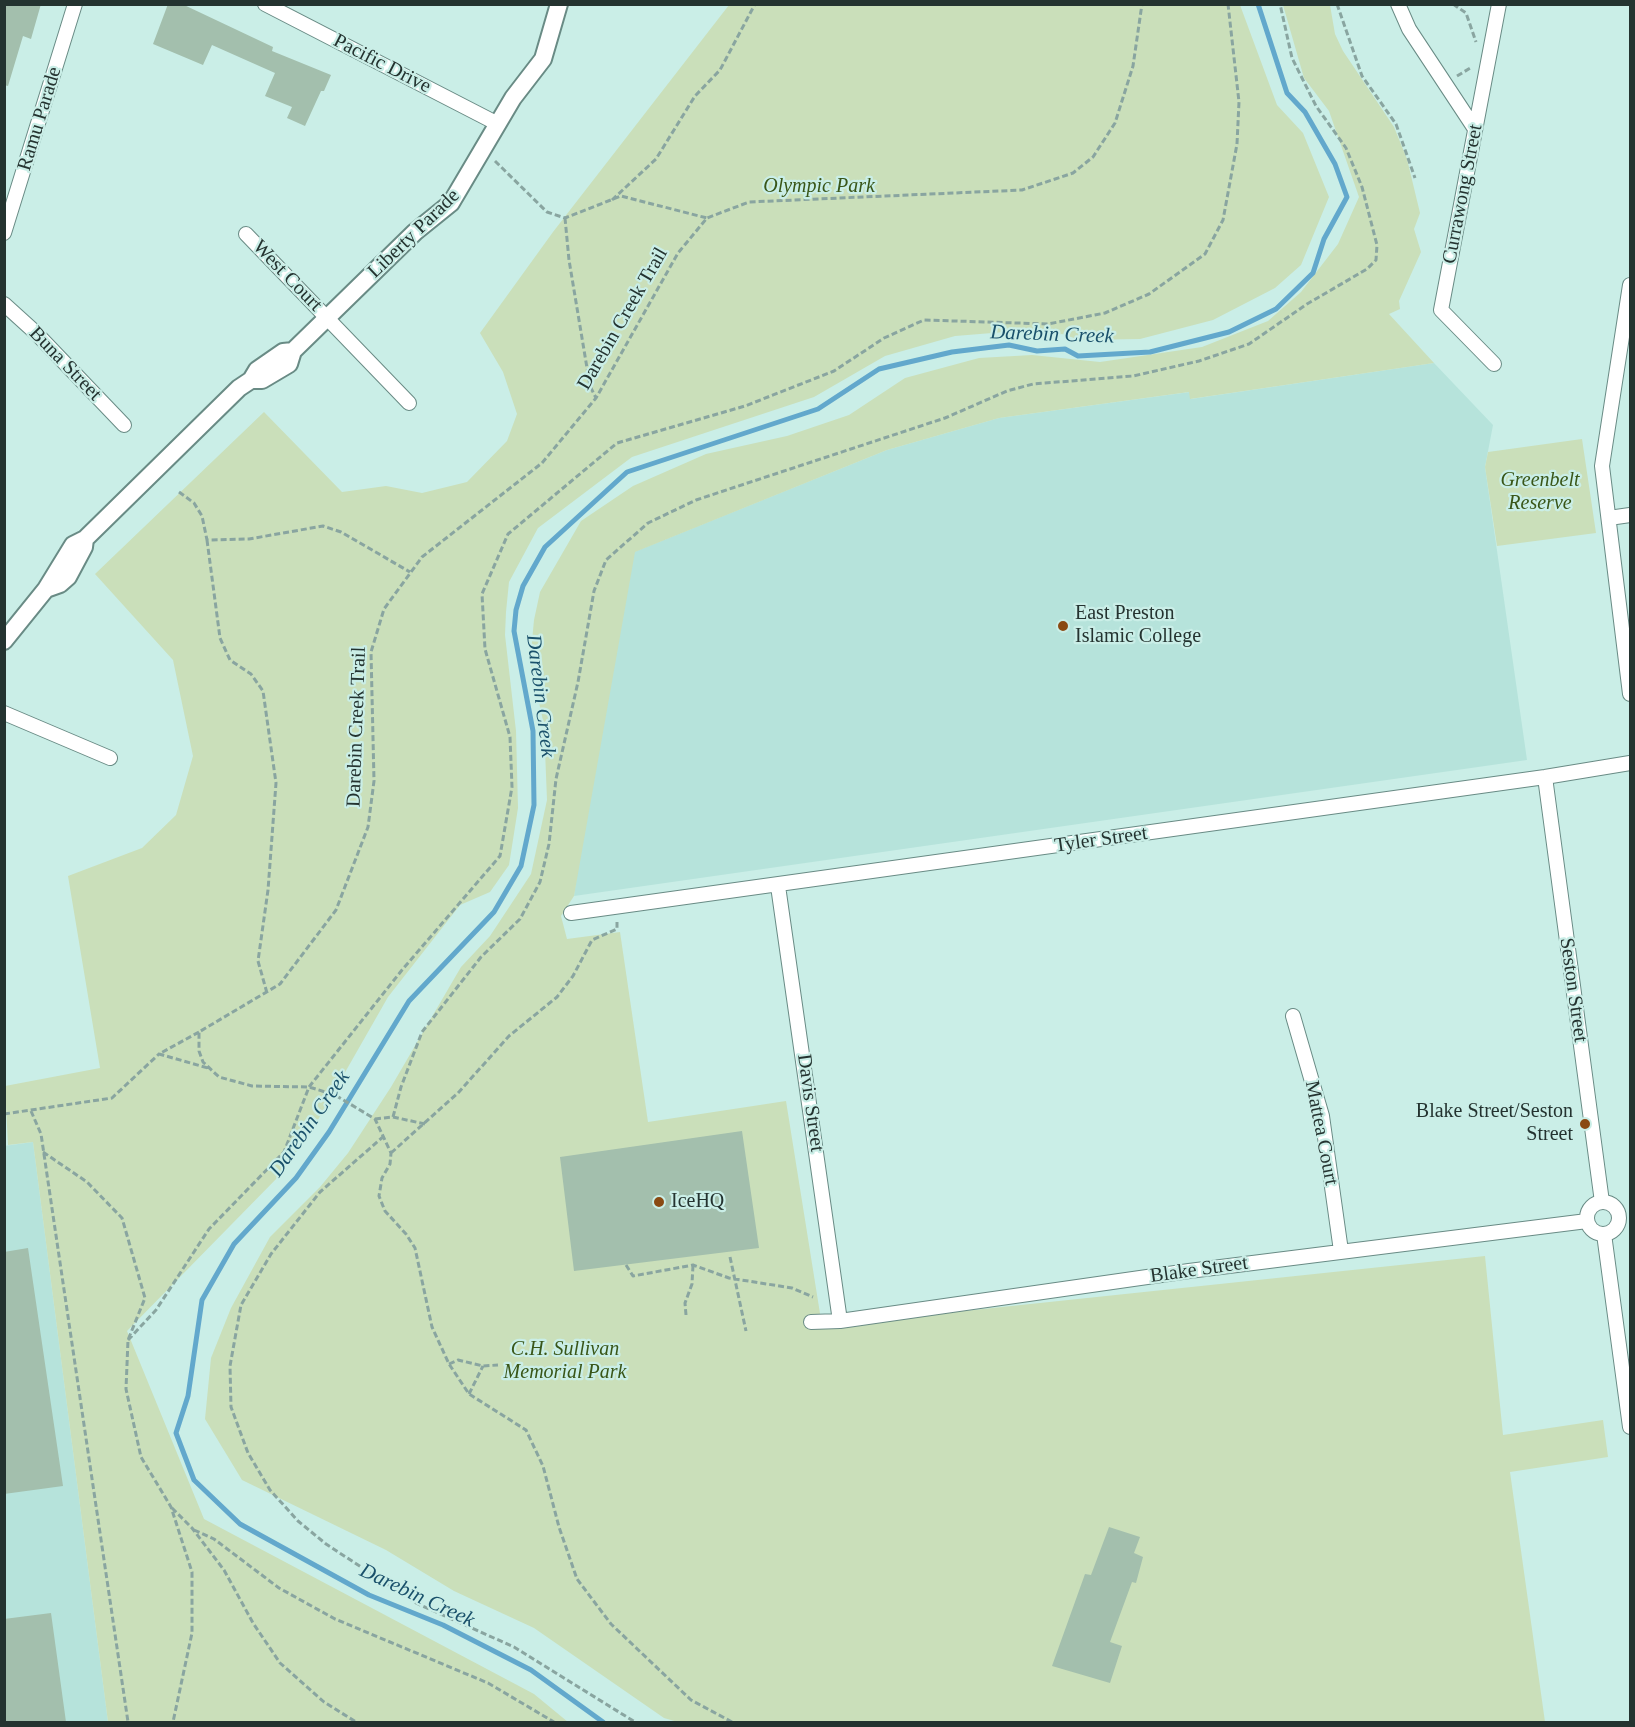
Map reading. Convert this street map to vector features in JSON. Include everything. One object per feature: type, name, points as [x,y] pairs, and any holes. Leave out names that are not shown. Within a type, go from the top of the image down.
[{"type":"street","name":"Ramu Parade","points":[[4,233],[75,4]]},
{"type":"street","name":"Pacific Drive","points":[[265,4],[498,124]]},
{"type":"street","name":"Liberty Parade","points":[[4,641],[46,589],[60,584],[68,577],[80,556],[85,539],[239,388],[251,380],[262,380],[289,364],[293,351],[415,232],[451,203],[513,98],[543,59],[560,4]]},
{"type":"street","points":[[1398,4],[1409,29],[1475,129]]},
{"type":"street","name":"Currawong Street","points":[[1494,364],[1441,310],[1499,4]]},
{"type":"street","name":"West Court","points":[[246,234],[409,403]]},
{"type":"street","points":[[1630,285],[1602,466],[1630,694]]},
{"type":"street","name":"Buna Street","points":[[4,304],[36,333],[123,425]]},
{"type":"street","points":[[1609,518],[1630,515]]},
{"type":"street","points":[[4,713],[110,758]]},
{"type":"street","name":"Tyler Street","points":[[571,913],[778,886],[1630,763]]},
{"type":"street","name":"Seston Street","points":[[1545,777],[1602,1202]]},
{"type":"street","name":"Davis Street","points":[[778,886],[840,1321]]},
{"type":"street","name":"Mattea Court","points":[[1293,1016],[1322,1116],[1341,1251]]},
{"type":"street","points":[[1602,1202],[1625,1215],[1617,1226],[1604,1234],[1592,1229],[1587,1221],[1592,1206],[1602,1202]]},
{"type":"street","name":"Blake Street","points":[[811,1322],[840,1321],[1341,1251],[1587,1221]]},
{"type":"street","points":[[1604,1234],[1630,1426]]},
{"type":"path","points":[[609,203],[623,187],[656,159],[695,96],[720,70],[755,4]]},
{"type":"path","points":[[500,166],[548,212],[565,218],[609,203],[621,196],[707,218],[749,202],[1022,190],[1073,172],[1093,157],[1115,123],[1133,66],[1142,4]]},
{"type":"path","points":[[128,1340],[156,1310],[208,1229],[284,1152],[309,1087],[402,970],[500,856],[512,787],[510,737],[485,649],[482,594],[508,534],[616,443],[745,406],[834,371],[884,338],[924,320],[1048,324],[1105,313],[1149,294],[1205,254],[1222,220],[1237,144],[1239,102],[1228,4]]},
{"type":"path","points":[[393,1117],[401,1087],[422,1032],[481,957],[520,919],[540,882],[549,844],[556,779],[574,703],[594,591],[606,560],[648,523],[696,500],[945,418],[1007,391],[1033,384],[1133,376],[1199,361],[1249,344],[1307,304],[1367,269],[1376,260],[1377,245],[1362,187],[1346,148],[1316,106],[1292,58],[1280,4]]},
{"type":"path","points":[[1337,4],[1362,76],[1396,124],[1415,178]]},
{"type":"path","points":[[1453,4],[1466,13],[1472,35],[1481,50]]},
{"type":"path","points":[[1444,82],[1468,71],[1479,59]]},
{"type":"path","points":[[565,218],[569,260],[590,386],[596,398]]},
{"type":"path","name":"Darebin Creek Trail","points":[[4,1114],[31,1112],[112,1098],[159,1054],[280,984],[336,910],[368,827],[374,781],[371,652],[384,609],[422,557],[542,463],[596,398],[678,254],[707,218]]},
{"type":"path","points":[[179,492],[194,503],[202,516],[220,638],[230,660],[251,674],[263,691],[276,783],[268,890],[258,961],[267,993]]},
{"type":"path","points":[[207,540],[249,539],[323,526],[341,532],[410,572]]},
{"type":"path","points":[[392,1153],[425,1125],[509,1036],[557,997],[573,976],[592,940],[617,929],[616,908]]},
{"type":"path","points":[[199,1032],[199,1051],[208,1068],[219,1077],[252,1086],[309,1087],[335,1095],[375,1119],[392,1153],[390,1164],[382,1178],[379,1196],[385,1211],[406,1234],[415,1248],[432,1327],[449,1364],[469,1394],[526,1430],[543,1466],[559,1527],[577,1579],[611,1624],[691,1700],[732,1722]]},
{"type":"path","points":[[159,1054],[208,1068]]},
{"type":"path","points":[[31,1112],[41,1134],[44,1152],[128,1722]]},
{"type":"path","points":[[375,1119],[393,1117],[425,1125]]},
{"type":"path","points":[[384,1136],[320,1192],[271,1254],[242,1305],[230,1366],[231,1407],[248,1453],[270,1490],[298,1521],[326,1544],[416,1603],[514,1647],[635,1722]]},
{"type":"path","points":[[44,1152],[87,1182],[122,1218],[145,1298],[128,1340],[126,1389],[141,1457],[171,1507],[192,1572],[192,1633],[173,1722]]},
{"type":"path","points":[[730,1257],[746,1331]]},
{"type":"path","points":[[626,1265],[633,1276],[693,1265],[735,1279],[792,1288],[813,1297]]},
{"type":"path","points":[[686,1315],[685,1303],[692,1284],[693,1265]]},
{"type":"path","points":[[449,1364],[458,1360],[483,1366],[498,1365]]},
{"type":"path","points":[[469,1394],[483,1366]]},
{"type":"path","points":[[171,1507],[194,1530],[224,1570],[253,1623],[280,1662],[324,1702],[356,1722]]},
{"type":"path","points":[[194,1530],[214,1539],[279,1588],[335,1619],[488,1683],[554,1722]]},
{"type":"shaded area","name":"East Preston Islamic College","points":[[1434,363],[1493,425],[1485,467],[1527,760],[574,896],[599,700],[634,552],[887,450],[999,418],[1190,392],[1191,399]]},
{"type":"shaded area","points":[[33,1142],[108,1722],[5,1722],[4,1146]]},
{"type":"green space","name":"Olympic Park","points":[[729,5],[1240,5],[1277,105],[1303,133],[1329,197],[1301,265],[1275,288],[1213,320],[1140,339],[1080,340],[1062,334],[1038,338],[1017,331],[955,336],[885,356],[814,397],[632,457],[538,528],[509,582],[506,612],[505,635],[516,731],[518,808],[509,865],[490,892],[460,905],[388,997],[315,1125],[280,1175],[127,1331],[204,1519],[534,1694],[568,1722],[108,1722],[33,1142],[8,1145],[5,1086],[100,1068],[68,876],[142,848],[176,815],[193,756],[173,660],[95,574],[264,412],[342,492],[386,486],[422,493],[467,482],[507,441],[517,414],[503,372],[480,333],[553,232]]},
{"type":"green space","name":"C.H. Sullivan Memorial Park","points":[[1283,5],[1330,5],[1335,34],[1343,51],[1394,127],[1407,159],[1420,213],[1414,229],[1421,252],[1399,301],[1400,309],[1389,314],[1434,363],[1190,399],[1189,392],[999,418],[887,450],[635,552],[574,896],[561,916],[567,939],[620,932],[648,1122],[786,1101],[822,1326],[1485,1256],[1503,1435],[1603,1420],[1608,1457],[1510,1472],[1545,1722],[678,1722],[664,1718],[534,1628],[454,1591],[386,1550],[242,1480],[205,1419],[211,1358],[231,1308],[270,1237],[320,1187],[348,1153],[391,1087],[461,967],[490,936],[531,874],[547,800],[544,725],[530,662],[534,620],[540,592],[581,521],[633,486],[706,454],[787,436],[849,415],[905,378],[979,358],[1032,355],[1100,362],[1202,347],[1268,321],[1301,292],[1338,244],[1359,197],[1329,111],[1304,78]]},
{"type":"green space","name":"Greenbelt Reserve","points":[[1582,439],[1596,533],[1497,546],[1485,467],[1488,452]]},
{"type":"building","points":[[4,4],[41,4],[31,39],[23,36],[8,86],[4,85]]},
{"type":"building","points":[[168,4],[182,4],[273,47],[272,51],[331,75],[305,126],[287,118],[292,107],[265,96],[275,73],[212,45],[203,65],[153,44]]},
{"type":"building","name":"IceHQ","points":[[742,1131],[759,1248],[574,1271],[560,1157]]},
{"type":"building","points":[[28,1248],[63,1486],[4,1494],[4,1252]]},
{"type":"building","points":[[1109,1527],[1140,1537],[1134,1553],[1143,1557],[1136,1583],[1132,1582],[1110,1642],[1122,1646],[1110,1683],[1052,1666],[1085,1574],[1091,1575]]},
{"type":"building","points":[[51,1613],[66,1722],[4,1722],[4,1619]]},
{"type":"waterway","name":"Darebin Creek","points":[[603,1722],[531,1670],[443,1625],[369,1595],[240,1524],[194,1480],[176,1433],[188,1396],[202,1300],[234,1244],[296,1178],[329,1132],[409,1001],[494,912],[521,866],[534,805],[533,731],[514,631],[516,610],[523,586],[545,547],[627,472],[818,409],[879,369],[952,352],[1009,345],[1037,351],[1065,349],[1078,356],[1150,352],[1229,332],[1276,309],[1313,273],[1324,239],[1347,197],[1335,164],[1305,112],[1287,93],[1258,4]]},
{"type":"place","name":"East Preston Islamic College","points":[[1063,626]]},
{"type":"place","name":"Blake Street/Seston Street","points":[[1585,1124]]},
{"type":"place","name":"IceHQ","points":[[659,1202]]}]
